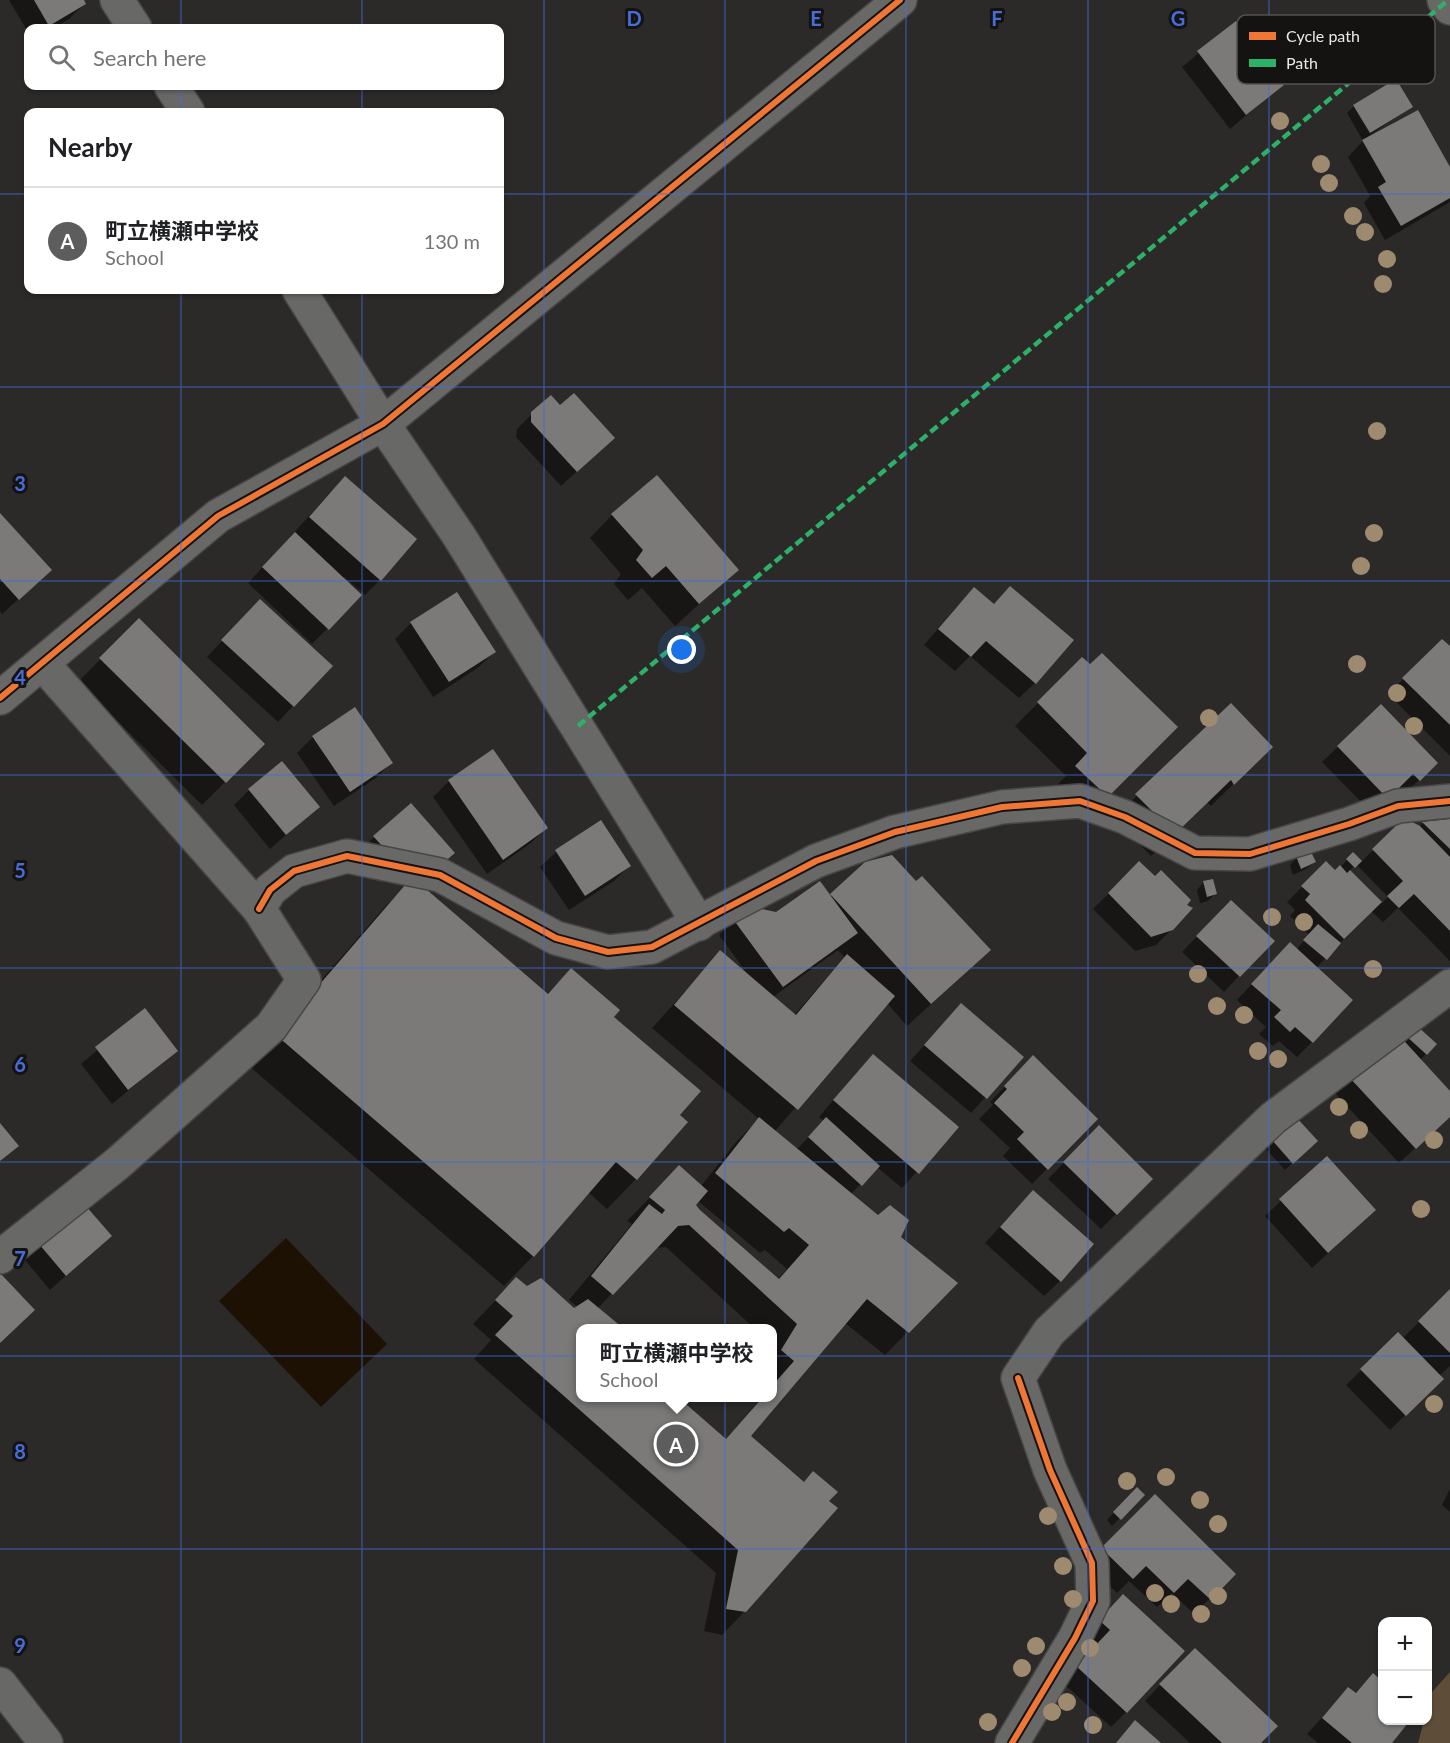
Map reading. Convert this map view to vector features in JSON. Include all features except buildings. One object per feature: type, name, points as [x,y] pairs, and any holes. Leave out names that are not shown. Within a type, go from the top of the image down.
[{"type":"street","points":[[117,0],[132,24]]},
{"type":"street","points":[[0,698],[218,516],[383,424],[900,0]]},
{"type":"street","points":[[1444,0],[1450,9]]},
{"type":"street","points":[[174,90],[185,108]]},
{"type":"street","points":[[302,294],[383,424],[459,536],[699,924]]},
{"type":"street","points":[[0,1257],[117,1164],[271,1027],[304,980],[259,909],[42,663]]},
{"type":"street","points":[[259,909],[270,890],[294,871],[347,856],[441,875],[556,938],[608,952],[652,947],[816,861],[895,832],[1002,807],[1080,801],[1125,817],[1195,853],[1250,854],[1349,824],[1398,806],[1450,801]]},
{"type":"street","points":[[1026,1737],[1093,1601],[1092,1563],[1050,1470],[1018,1378],[1049,1332],[1273,1118],[1450,986]]},
{"type":"street","points":[[0,1684],[46,1743]]},
{"type":"shaded area","points":[[286,1238],[387,1344],[321,1407],[219,1301]]},
{"type":"shaded area","points":[[1450,1672],[1450,1743],[1418,1743],[1423,1725],[1432,1725],[1432,1692]]},
{"type":"marked path","points":[[1430,15],[1446,2]]},
{"type":"marked path","points":[[578,726],[1348,84]]},
{"type":"cycle path","points":[[0,698],[218,516],[383,424],[900,0]]},
{"type":"cycle path","points":[[259,909],[270,890],[294,871],[347,856],[440,875],[556,938],[608,952],[652,947],[816,861],[895,832],[1002,807],[1080,801],[1125,817],[1195,853],[1250,854],[1349,824],[1398,806],[1450,801]]},
{"type":"cycle path","points":[[1012,1743],[1075,1638],[1093,1601],[1092,1563],[1050,1470],[1018,1378]]},
{"type":"place","name":"町立横瀬中学校","points":[[676,1444]]}]
